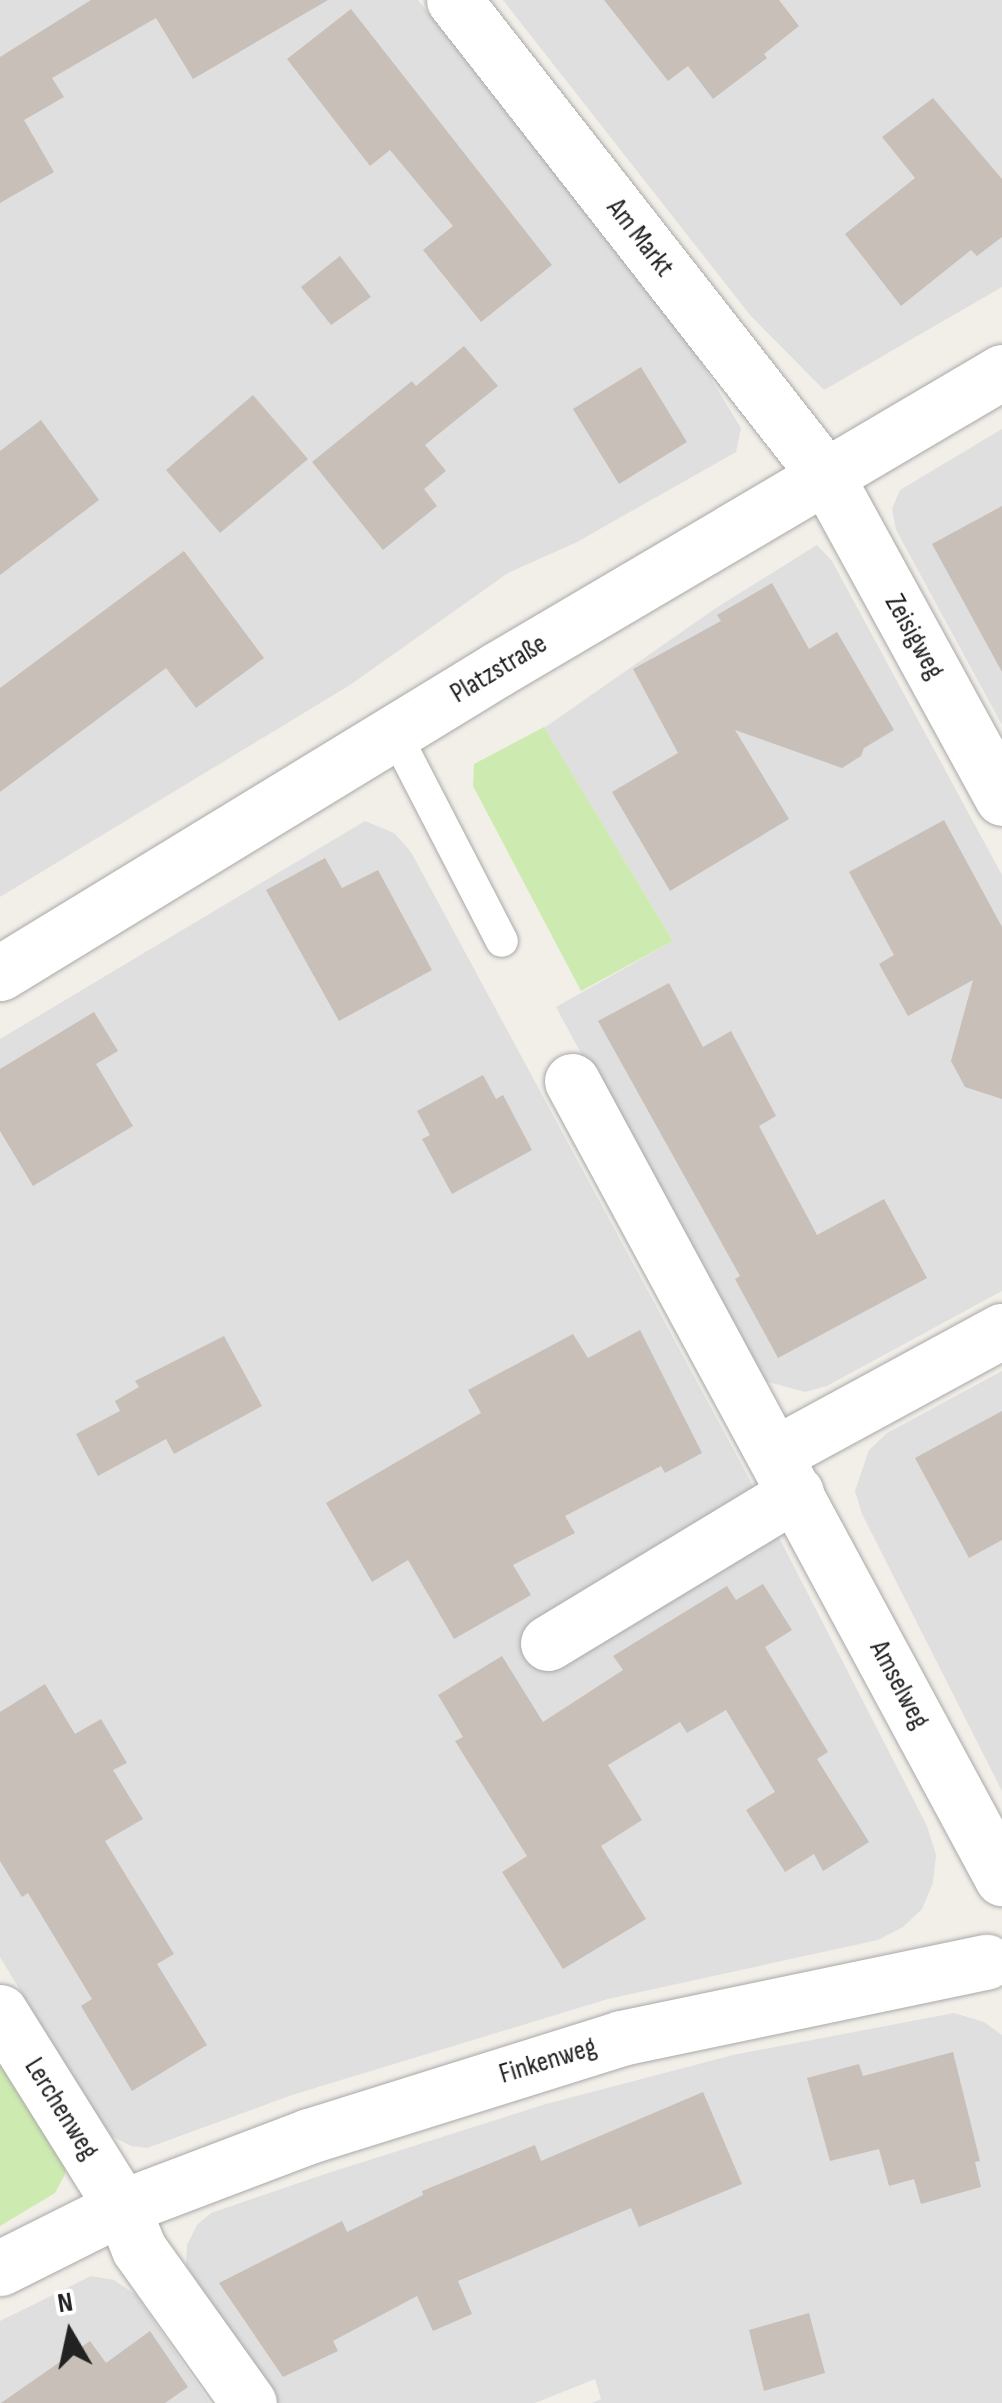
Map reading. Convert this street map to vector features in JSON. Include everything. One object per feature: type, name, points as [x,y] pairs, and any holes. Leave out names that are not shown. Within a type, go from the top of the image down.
[{"type":"street","name":"Am Markt","points":[[454,0],[826,476]]},
{"type":"street","name":"Platzstraße","points":[[0,973],[394,732],[1002,372]]},
{"type":"street","name":"Zeisigweg","points":[[826,476],[1002,798]]},
{"type":"street","name":"Amselweg","points":[[572,1081],[1002,1878]]},
{"type":"street","points":[[548,1643],[785,1474],[1002,1331]]},
{"type":"street","name":"Finkenweg","points":[[0,2268],[122,2207],[308,2136],[622,2038],[997,1957]]},
{"type":"street","name":"Lerchenweg","points":[[0,2012],[122,2207]]},
{"type":"street","points":[[122,2207],[140,2249],[248,2403]]},
{"type":"lane","points":[[394,732],[502,941]]},
{"type":"shaded area","points":[[0,0],[418,0],[692,348],[741,428],[736,452],[577,542],[508,573],[350,685],[0,897]]},
{"type":"shaded area","points":[[503,0],[1002,0],[1002,287],[824,390],[750,315]]},
{"type":"shaded area","points":[[1002,429],[1002,725],[896,530],[892,509],[900,490]]},
{"type":"shaded area","points":[[817,545],[832,561],[1002,875],[1002,1291],[827,1386],[805,1392],[761,1380],[747,1361],[556,1007],[673,941],[544,728],[716,608]]},
{"type":"shaded area","points":[[365,821],[394,833],[411,852],[744,1469],[927,1826],[936,1855],[933,1883],[922,1909],[903,1927],[878,1940],[608,1999],[292,2095],[147,2148],[131,2146],[113,2137],[97,2117],[0,1957],[0,1039]]},
{"type":"shaded area","points":[[1002,1371],[1002,1791],[862,1514],[855,1491],[869,1450],[887,1433]]},
{"type":"shaded area","points":[[954,2013],[984,2022],[1002,2035],[1002,2403],[592,2403],[601,2399],[595,2379],[535,2403],[276,2403],[186,2265],[187,2245],[197,2225],[211,2213],[325,2174],[546,2104],[733,2055]]},
{"type":"shaded area","points":[[91,2276],[114,2280],[136,2295],[210,2403],[0,2403],[0,2321]]},
{"type":"green space","points":[[544,727],[673,941],[581,991],[473,786],[474,764]]},
{"type":"green space","points":[[0,2038],[66,2156],[65,2174],[55,2193],[0,2226]]},
{"type":"building","points":[[91,0],[328,0],[193,79],[156,18],[52,78],[64,97],[24,120],[54,172],[0,203],[0,57]]},
{"type":"building","points":[[604,0],[779,0],[799,26],[764,54],[767,58],[713,99],[688,66],[668,81]]},
{"type":"building","points":[[351,9],[552,265],[481,322],[423,250],[453,226],[390,150],[370,166],[287,59]]},
{"type":"building","points":[[933,98],[1002,179],[1002,237],[977,256],[971,250],[901,306],[845,234],[915,178],[882,137]]},
{"type":"building","points":[[340,256],[371,297],[331,325],[301,287]]},
{"type":"building","points":[[464,346],[498,386],[425,445],[446,471],[424,489],[437,506],[383,550],[312,462],[412,381],[416,386]]},
{"type":"building","points":[[641,367],[687,442],[619,484],[573,409]]},
{"type":"building","points":[[253,395],[308,459],[220,533],[166,470]]},
{"type":"building","points":[[41,420],[99,500],[0,575],[0,451]]},
{"type":"building","points":[[1002,506],[1002,672],[932,544]]},
{"type":"building","points":[[184,551],[264,658],[196,708],[166,668],[0,792],[0,688]]},
{"type":"building","points":[[772,583],[809,649],[837,632],[894,730],[864,748],[861,756],[842,768],[735,730],[789,819],[670,891],[612,792],[678,753],[633,669],[721,621],[717,615]]},
{"type":"building","points":[[944,820],[1002,927],[1002,1099],[965,1087],[951,1061],[973,980],[908,1016],[879,964],[894,955],[849,872]]},
{"type":"building","points":[[325,858],[342,888],[378,870],[432,970],[339,1021],[266,890]]},
{"type":"building","points":[[669,983],[703,1047],[731,1031],[776,1116],[759,1126],[817,1235],[884,1199],[927,1278],[778,1358],[735,1279],[740,1276],[598,1021]]},
{"type":"building","points":[[94,1012],[118,1051],[96,1064],[133,1126],[33,1186],[0,1131],[0,1069]]},
{"type":"building","points":[[483,1075],[496,1099],[503,1095],[532,1150],[452,1194],[422,1139],[430,1135],[417,1111]]},
{"type":"building","points":[[640,1330],[702,1453],[665,1473],[661,1466],[565,1516],[575,1533],[513,1565],[531,1595],[454,1639],[408,1560],[372,1582],[326,1503],[481,1413],[468,1390],[573,1334],[588,1358]]},
{"type":"building","points":[[224,1336],[262,1406],[174,1454],[166,1439],[98,1476],[76,1434],[120,1411],[115,1401],[139,1387],[135,1381]]},
{"type":"building","points":[[1002,1411],[1002,1540],[969,1558],[915,1458]]},
{"type":"building","points":[[763,1584],[792,1630],[765,1647],[828,1752],[817,1759],[869,1842],[823,1871],[814,1854],[785,1872],[746,1810],[775,1792],[726,1710],[687,1733],[680,1722],[608,1765],[642,1820],[601,1846],[646,1919],[563,1969],[502,1872],[527,1856],[455,1741],[463,1737],[438,1695],[502,1656],[543,1722],[623,1670],[613,1656],[727,1586],[736,1600]]},
{"type":"building","points":[[45,1684],[75,1734],[101,1719],[127,1763],[113,1770],[143,1819],[105,1841],[174,1954],[157,1964],[207,2045],[132,2091],[81,2006],[92,1999],[28,1893],[22,1897],[0,1861],[0,1712]]},
{"type":"building","points":[[953,2052],[980,2161],[975,2162],[981,2187],[921,2204],[914,2179],[889,2186],[879,2149],[830,2161],[807,2078],[859,2064],[863,2076]]},
{"type":"building","points":[[703,2092],[742,2184],[639,2227],[631,2208],[458,2281],[472,2314],[433,2331],[417,2296],[333,2341],[338,2351],[283,2377],[219,2283],[342,2221],[347,2232],[423,2195],[422,2191],[535,2145],[541,2161]]},
{"type":"building","points":[[809,2313],[825,2373],[764,2391],[749,2330]]},
{"type":"building","points":[[150,2331],[188,2387],[165,2403],[1,2403],[90,2341],[106,2363]]}]
